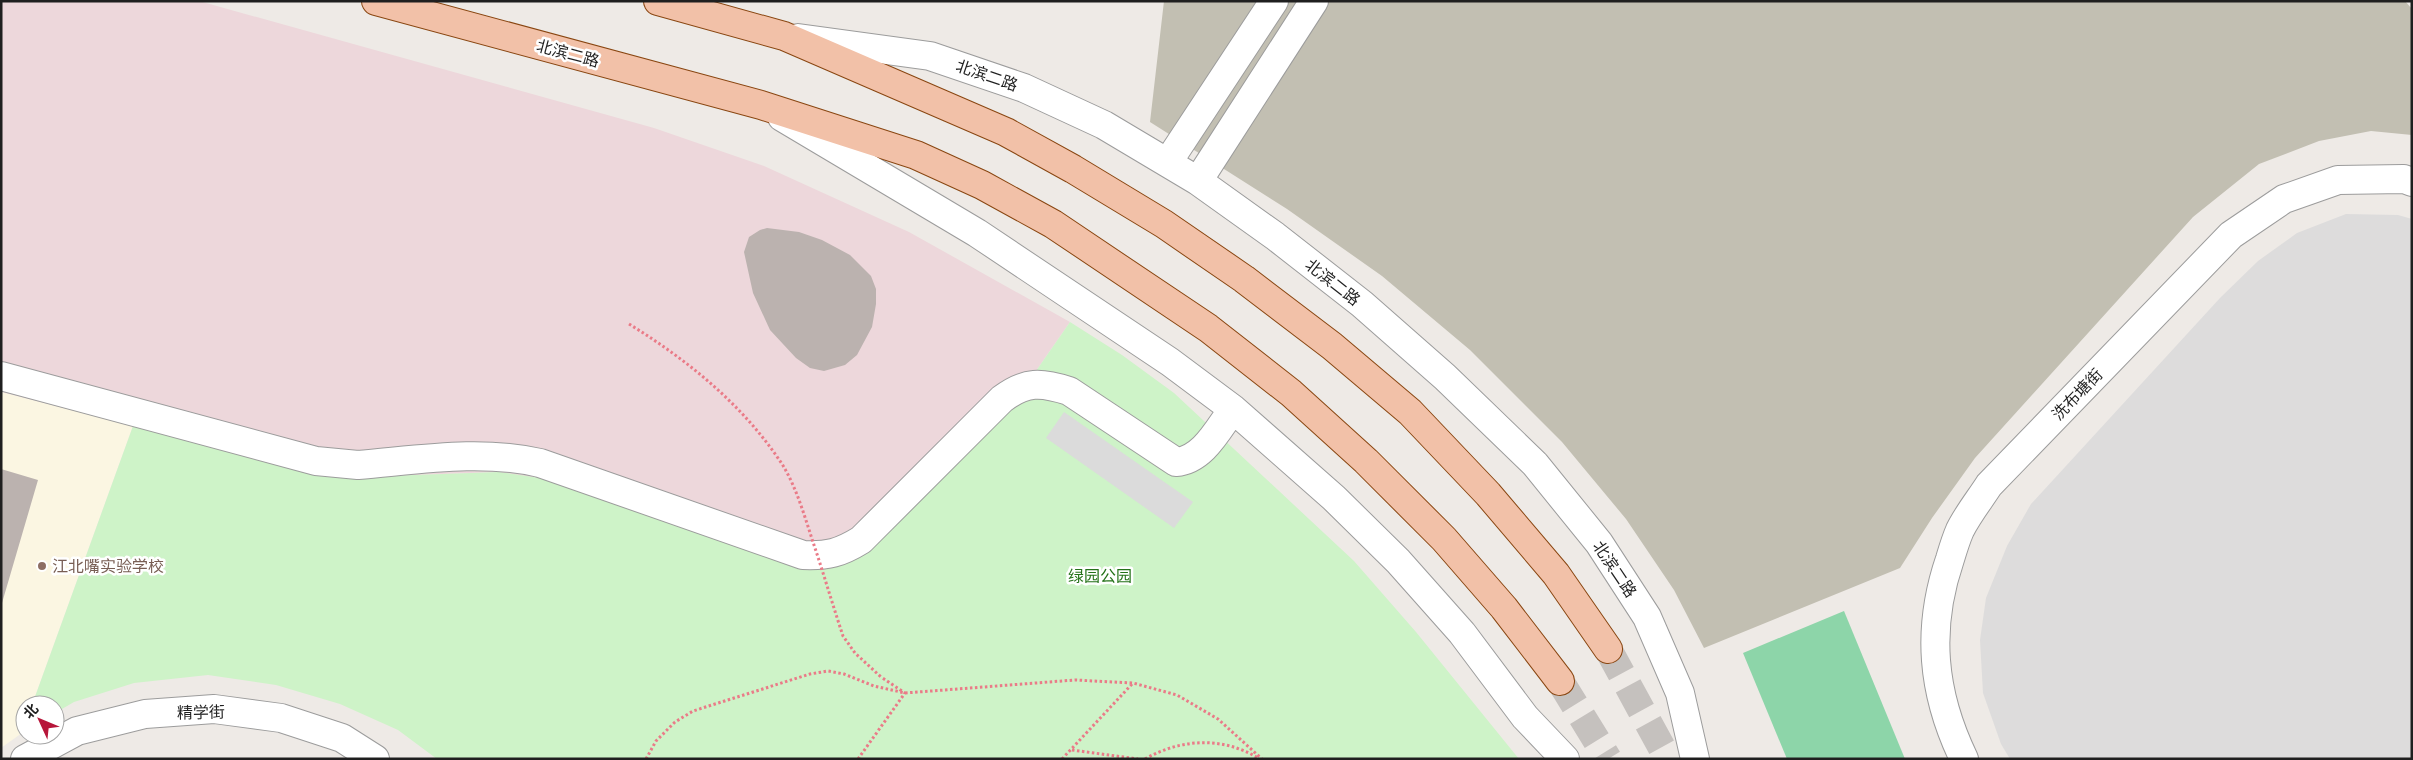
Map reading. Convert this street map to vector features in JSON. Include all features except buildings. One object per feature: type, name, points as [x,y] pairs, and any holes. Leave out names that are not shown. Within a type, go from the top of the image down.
[{"type":"main road","name":"北滨二路","points":[[376,1],[761,105],[916,155],[982,185],[1053,224],[1208,328],[1298,400],[1366,461],[1444,539],[1504,608],[1560,681]]},
{"type":"main road","name":"北滨二路","points":[[658,1],[784,36],[1006,132],[1156,219],[1244,279],[1332,346],[1410,412],[1488,494],[1543,560],[1608,649]]},
{"type":"street","points":[[1168,162],[1274,1]]},
{"type":"street","points":[[1198,181],[1314,1]]},
{"type":"street","name":"北滨二路","points":[[784,36],[930,56],[1024,88],[1104,125],[1198,181],[1275,236],[1362,304],[1445,377],[1535,464],[1599,543],[1647,617],[1680,693],[1695,759]]},
{"type":"street","name":"北滨二路","points":[[761,105],[978,233],[1170,362],[1233,409],[1334,498],[1398,560],[1462,634],[1525,717],[1565,759]]},
{"type":"street","name":"洗布塘街","points":[[1964,759],[1952,734],[1937,682],[1934,631],[1942,581],[1960,530],[1990,485],[2231,235],[2284,199],[2338,180],[2404,180],[2412,182]]},
{"type":"street","points":[[1,376],[330,463],[358,465],[487,455],[513,457],[540,463],[803,555],[824,556],[844,550],[861,540],[1002,399],[1016,389],[1034,384],[1051,385],[1070,391],[1176,462],[1187,461],[1198,454],[1233,409]]},
{"type":"street","points":[[1672,759],[1678,748],[1681,733],[1680,693]]},
{"type":"street","name":"精学街","points":[[25,759],[77,731],[145,714],[214,709],[281,718],[342,738],[375,759]]},
{"type":"path","points":[[629,324],[670,349],[697,369],[750,423],[782,465],[803,512],[843,636],[855,654],[881,677],[904,693]]},
{"type":"path","points":[[646,759],[656,740],[668,728],[693,711],[810,674],[828,671],[874,686],[904,693],[1075,680],[1133,683],[1177,695],[1218,719],[1261,759]]},
{"type":"path","points":[[1062,759],[1133,683]]},
{"type":"path","points":[[858,759],[904,693]]},
{"type":"path","points":[[1145,759],[1164,748],[1188,743],[1208,742],[1249,752],[1261,759]]},
{"type":"path","points":[[1071,749],[1138,759]]},
{"type":"shaded area","points":[[1,1],[199,1],[654,128],[764,166],[909,232],[1070,322],[1013,404],[851,559],[499,472],[358,477],[309,472],[1,392]]},
{"type":"shaded area","points":[[1164,1],[2405,1],[2412,9],[2412,135],[2371,131],[2319,141],[2259,164],[2193,217],[1975,458],[1932,518],[1900,568],[1704,648],[1674,590],[1626,519],[1562,442],[1470,350],[1382,276],[1287,209],[1150,122]]},
{"type":"shaded area","points":[[2346,214],[2398,215],[2412,219],[2412,759],[2010,759],[2001,744],[1983,693],[1980,640],[1986,598],[2007,546],[2031,504],[2220,298],[2258,261],[2297,233]]},
{"type":"shaded area","name":"江北嘴实验学校","points":[[1,392],[133,426],[36,695],[15,695],[15,738],[1,748]]},
{"type":"shaded area","points":[[1064,412],[1193,502],[1174,528],[1046,438]]},
{"type":"green space","name":"绿园公园","points":[[1070,322],[1122,355],[1174,393],[1354,561],[1416,632],[1519,759],[437,759],[398,730],[340,704],[276,685],[208,675],[134,683],[74,702],[65,707],[65,695],[36,695],[133,426],[309,472],[358,477],[499,472],[540,478],[798,565],[828,566],[1013,404]]},
{"type":"green space","points":[[1844,611],[1905,759],[1787,759],[1743,653]]},
{"type":"tunnel","points":[[1608,649],[1668,759]]},
{"type":"tunnel","points":[[1560,681],[1608,759]]},
{"type":"place","name":"江北嘴实验学校","points":[[42,566]]}]
